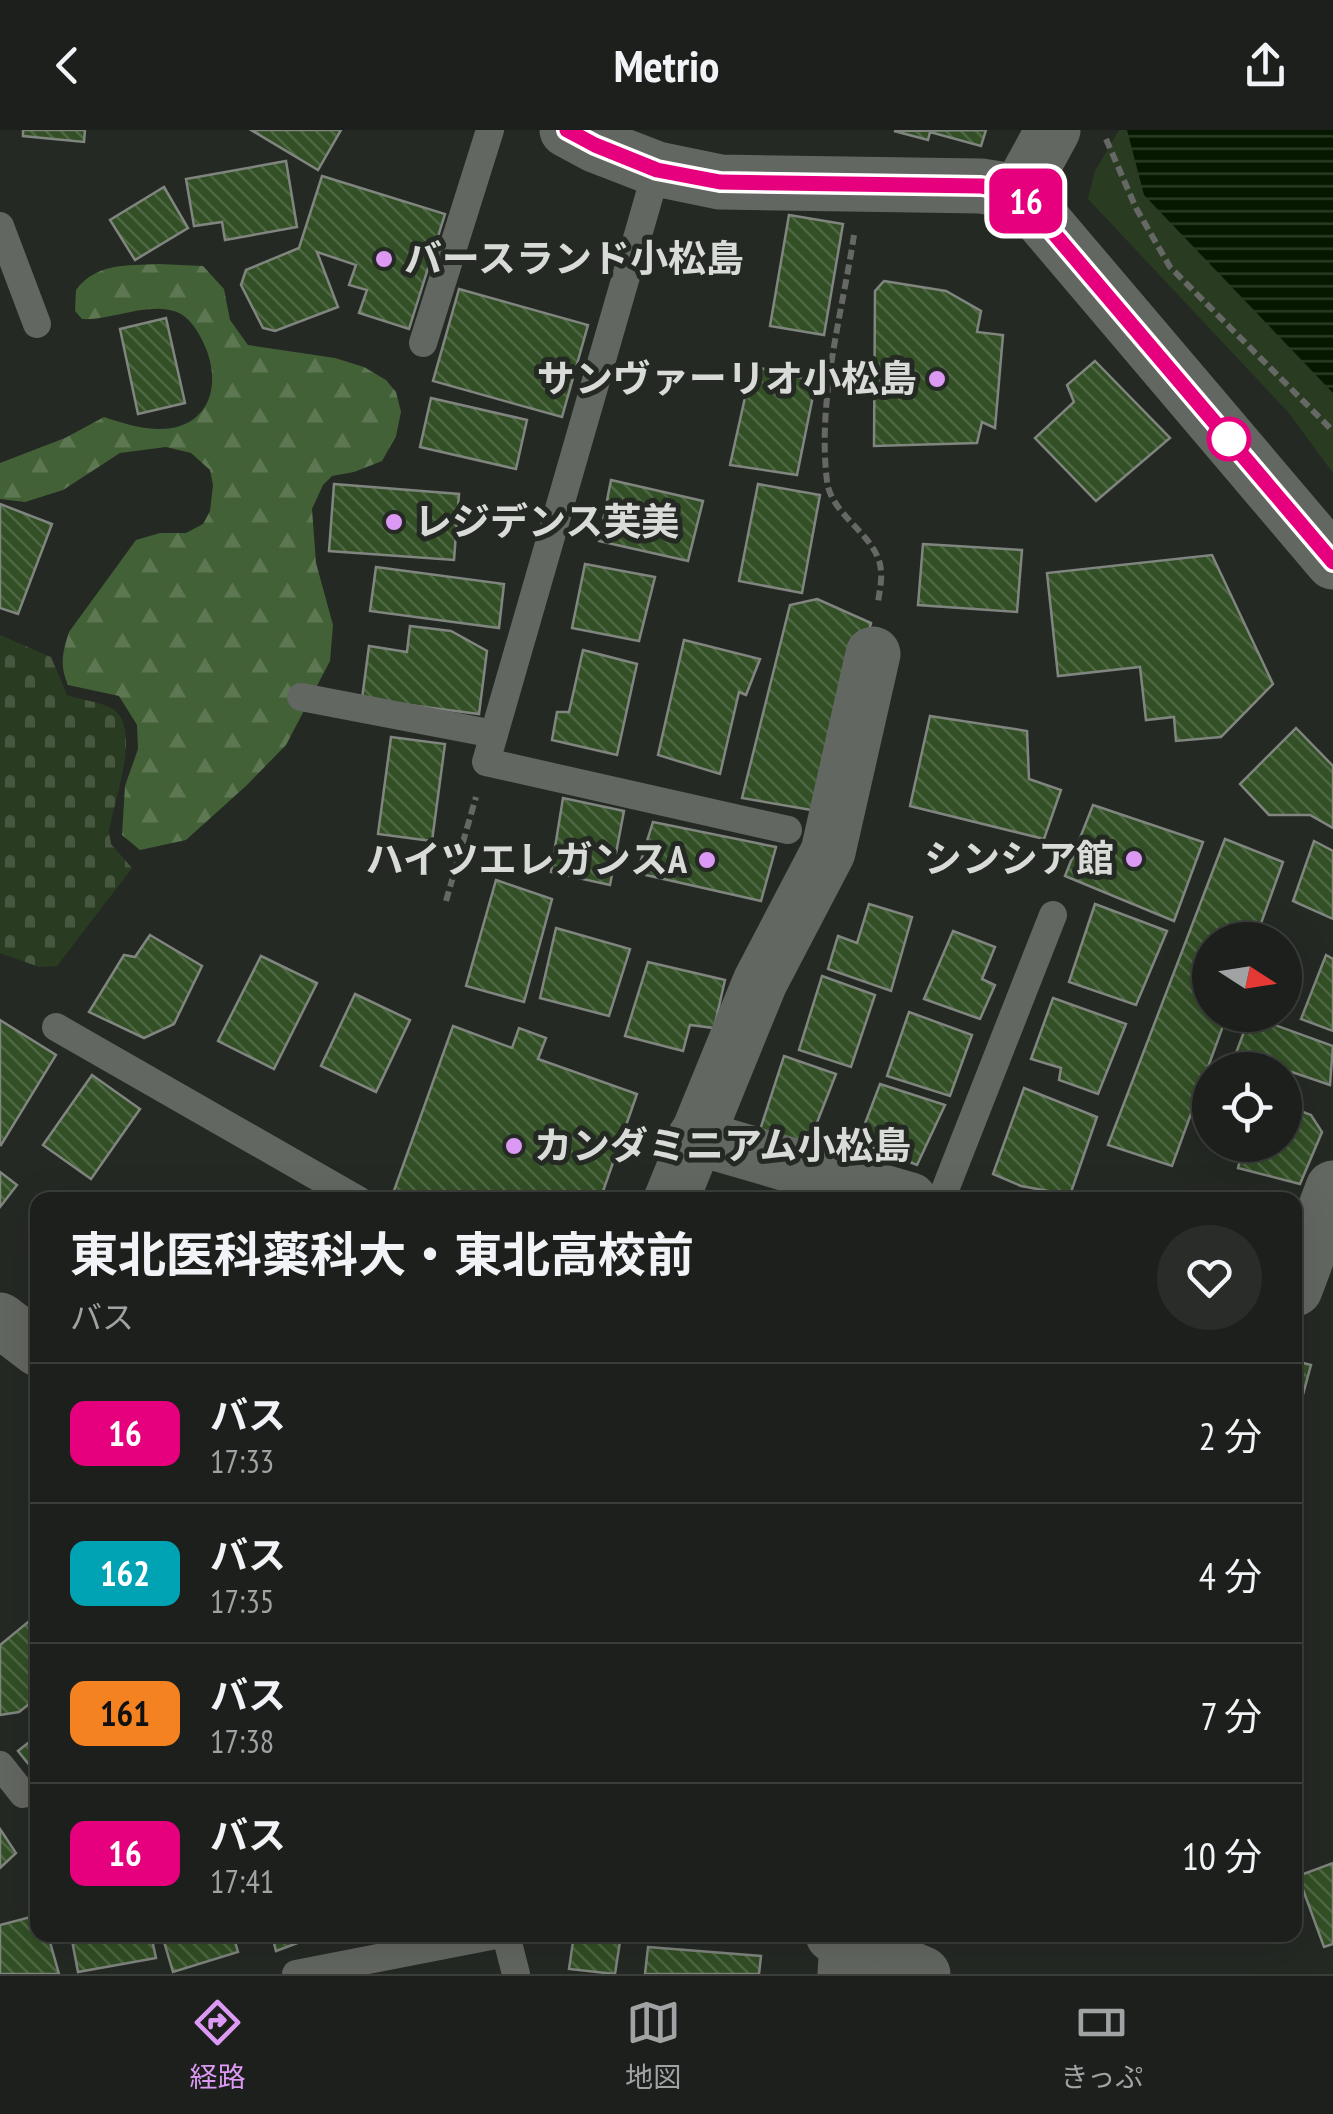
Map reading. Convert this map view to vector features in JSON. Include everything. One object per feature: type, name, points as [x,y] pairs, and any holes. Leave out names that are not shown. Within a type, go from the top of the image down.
[{"type":"street","points":[[567,130],[657,170],[720,182],[981,186],[1019,192],[1333,562]]},
{"type":"street","points":[[1019,192],[1078,132]]},
{"type":"street","points":[[674,1192],[760,982],[828,852],[874,654]]},
{"type":"street","points":[[695,1137],[883,1192]]},
{"type":"street","points":[[1302,1270],[1333,1188]]},
{"type":"street","points":[[0,1320],[30,1343]]},
{"type":"street","points":[[842,1950],[923,1974]]},
{"type":"lane","points":[[423,343],[490,130]]},
{"type":"lane","points":[[657,170],[486,762],[788,830]]},
{"type":"lane","points":[[0,226],[37,324]]},
{"type":"lane","points":[[301,697],[494,734]]},
{"type":"lane","points":[[943,1192],[1053,915]]},
{"type":"lane","points":[[56,1027],[344,1192]]},
{"type":"lane","points":[[0,1765],[23,1794]]},
{"type":"lane","points":[[296,1974],[460,1942]]},
{"type":"lane","points":[[508,1942],[516,1974]]},
{"type":"path","points":[[1078,132],[1136,208],[1170,267],[1333,431]]},
{"type":"path","points":[[858,182],[858,215],[828,394],[826,466],[827,485],[836,505],[874,551],[882,569],[874,654]]},
{"type":"path","points":[[446,901],[486,762]]},
{"type":"green space","points":[[1119,130],[1333,130],[1333,473],[1288,412],[1088,199],[1095,171]]},
{"type":"green space","points":[[203,266],[224,289],[230,320],[248,345],[335,358],[364,367],[386,380],[396,392],[401,412],[396,436],[382,461],[332,476],[323,485],[312,509],[316,563],[333,625],[330,661],[286,745],[186,840],[140,850],[122,835],[125,786],[138,749],[137,725],[119,696],[68,685],[64,652],[69,632],[136,540],[160,533],[186,533],[203,524],[210,511],[210,470],[191,453],[166,447],[120,453],[63,490],[25,502],[0,499],[0,463],[65,438],[104,417],[138,427],[164,429],[186,423],[205,407],[212,383],[209,357],[192,324],[181,314],[158,309],[82,319],[75,311],[76,290],[93,274],[113,267]]},
{"type":"green space","points":[[0,635],[51,657],[67,695],[113,709],[125,732],[124,766],[109,831],[111,844],[132,868],[57,966],[39,967],[0,953]]},
{"type":"shaded area","points":[[1127,130],[1333,130],[1333,393],[1144,195]]},
{"type":"building","points":[[23,130],[85,130],[84,142],[23,136]]},
{"type":"building","points":[[251,130],[341,130],[318,170]]},
{"type":"building","points":[[986,130],[981,146],[930,132],[928,140],[894,131]]},
{"type":"building","points":[[286,161],[297,227],[225,240],[222,222],[194,226],[186,179]]},
{"type":"building","name":"バースランド小松島","points":[[322,176],[445,214],[409,329],[359,313],[367,290],[349,285],[356,265],[317,252],[338,307],[275,331],[263,328],[241,285],[246,270],[299,248]]},
{"type":"building","points":[[164,187],[188,228],[135,260],[110,220]]},
{"type":"building","points":[[789,215],[843,224],[824,335],[770,326]]},
{"type":"building","name":"サンヴァーリオ小松島","points":[[884,281],[946,291],[981,311],[977,332],[1003,335],[995,428],[982,422],[977,443],[874,446],[875,291]]},
{"type":"building","points":[[459,289],[588,325],[562,417],[433,381]]},
{"type":"building","points":[[166,318],[185,403],[138,414],[120,329]]},
{"type":"building","points":[[1095,361],[1170,438],[1096,501],[1035,438],[1074,402],[1067,385]]},
{"type":"building","points":[[752,366],[816,381],[797,475],[730,465]]},
{"type":"building","points":[[431,398],[527,420],[516,469],[420,447]]},
{"type":"building","points":[[611,480],[703,501],[688,561],[599,541]]},
{"type":"building","name":"レジデンス芙美","points":[[334,484],[459,494],[454,560],[329,551]]},
{"type":"building","points":[[758,484],[820,495],[802,593],[739,581]]},
{"type":"building","points":[[0,504],[52,524],[18,614],[0,608]]},
{"type":"building","points":[[923,544],[1022,550],[1017,612],[918,605]]},
{"type":"building","points":[[1212,555],[1273,684],[1221,737],[1176,741],[1174,717],[1146,720],[1140,667],[1058,676],[1047,573]]},
{"type":"building","points":[[585,564],[655,577],[639,641],[572,628]]},
{"type":"building","points":[[376,567],[504,584],[499,628],[370,611]]},
{"type":"building","points":[[817,599],[871,623],[823,812],[742,798],[790,605]]},
{"type":"building","points":[[410,626],[451,631],[487,651],[479,714],[362,699],[369,646],[407,652]]},
{"type":"building","points":[[684,640],[760,659],[746,695],[739,692],[720,774],[658,755]]},
{"type":"building","points":[[583,650],[637,664],[617,755],[552,740],[557,712],[569,712]]},
{"type":"building","points":[[930,716],[1027,731],[1029,779],[1061,790],[1044,839],[910,806]]},
{"type":"building","points":[[1296,728],[1333,766],[1333,828],[1310,815],[1269,815],[1240,784]]},
{"type":"building","points":[[391,737],[445,744],[432,841],[378,834]]},
{"type":"building","points":[[563,798],[624,811],[610,885],[551,872]]},
{"type":"building","name":"シンシア館","points":[[1093,805],[1203,842],[1174,921],[1065,876]]},
{"type":"building","name":"ハイツエレガンスA","points":[[653,822],[776,847],[761,901],[637,873]]},
{"type":"building","points":[[1225,839],[1283,862],[1261,922],[1193,922]]},
{"type":"building","points":[[1314,841],[1333,851],[1333,919],[1293,901]]},
{"type":"building","points":[[496,880],[552,899],[524,1002],[466,986]]},
{"type":"building","points":[[869,904],[912,917],[891,991],[828,969],[838,936],[857,943]]},
{"type":"building","points":[[1095,904],[1167,931],[1136,1005],[1069,982]]},
{"type":"building","points":[[1192,925],[1192,1032],[1221,1032],[1214,1052],[1192,1052],[1192,1111],[1172,1166],[1108,1145]]},
{"type":"building","points":[[556,928],[630,949],[609,1016],[540,998]]},
{"type":"building","points":[[953,931],[995,947],[982,979],[995,985],[980,1019],[924,999]]},
{"type":"building","points":[[150,935],[202,966],[174,1024],[144,1038],[89,1012],[124,955],[135,957]]},
{"type":"building","points":[[1326,955],[1333,959],[1333,1031],[1302,1016]]},
{"type":"building","points":[[261,956],[317,983],[274,1069],[218,1041]]},
{"type":"building","points":[[648,962],[725,980],[714,1028],[690,1025],[683,1051],[625,1036]]},
{"type":"building","points":[[822,976],[875,995],[851,1067],[799,1050]]},
{"type":"building","points":[[355,994],[410,1020],[376,1092],[321,1066]]},
{"type":"building","points":[[1053,998],[1126,1024],[1098,1094],[1059,1080],[1061,1068],[1031,1059]]},
{"type":"building","points":[[909,1012],[972,1035],[950,1096],[887,1076]]},
{"type":"building","points":[[0,1020],[56,1055],[1,1145],[0,1144]]},
{"type":"building","name":"カンダミニアム小松島","points":[[453,1026],[512,1048],[519,1028],[546,1038],[538,1059],[637,1094],[603,1192],[394,1192]]},
{"type":"building","points":[[1244,1032],[1294,1032],[1333,1046],[1330,1085],[1302,1075],[1302,1052],[1236,1052]]},
{"type":"building","points":[[784,1056],[836,1074],[809,1143],[760,1130]]},
{"type":"building","points":[[92,1075],[140,1109],[91,1179],[43,1145]]},
{"type":"building","points":[[880,1084],[945,1105],[917,1165],[858,1142]]},
{"type":"building","points":[[1024,1088],[1097,1117],[1071,1192],[1021,1186],[993,1174]]},
{"type":"building","points":[[1302,1112],[1311,1115],[1322,1132],[1300,1184],[1238,1168],[1240,1162],[1302,1162]]},
{"type":"building","points":[[0,1172],[17,1185],[0,1207]]},
{"type":"building","points":[[1302,1363],[1311,1365],[1302,1398]]},
{"type":"building","points":[[30,1620],[30,1703],[19,1712],[0,1715],[0,1645]]},
{"type":"building","points":[[30,1741],[30,1766],[18,1751]]},
{"type":"building","points":[[0,1829],[16,1853],[0,1868]]},
{"type":"building","points":[[1333,1863],[1333,1944],[1324,1947],[1302,1887],[1302,1875]]},
{"type":"building","points":[[30,1917],[30,1942],[50,1942],[59,1974],[0,1974],[0,1925]]},
{"type":"building","points":[[72,1942],[153,1942],[156,1958],[78,1972]]},
{"type":"building","points":[[164,1942],[235,1942],[238,1952],[173,1972]]},
{"type":"building","points":[[274,1942],[300,1942],[276,1951]]},
{"type":"building","points":[[573,1942],[620,1942],[615,1974],[569,1969]]},
{"type":"building","points":[[648,1947],[761,1956],[759,1974],[645,1974]]},
{"type":"bus line","name":"16","points":[[567,130],[657,170],[720,182],[981,186],[1019,192],[1333,562]]},
{"type":"place","name":"バースランド小松島","points":[[384,259]]},
{"type":"place","name":"サンヴァーリオ小松島","points":[[937,379]]},
{"type":"place","name":"レジデンス芙美","points":[[394,522]]},
{"type":"place","name":"シンシア館","points":[[1134,859]]},
{"type":"place","name":"ハイツエレガンスA","points":[[707,860]]},
{"type":"place","name":"カンダミニアム小松島","points":[[514,1146]]}]
